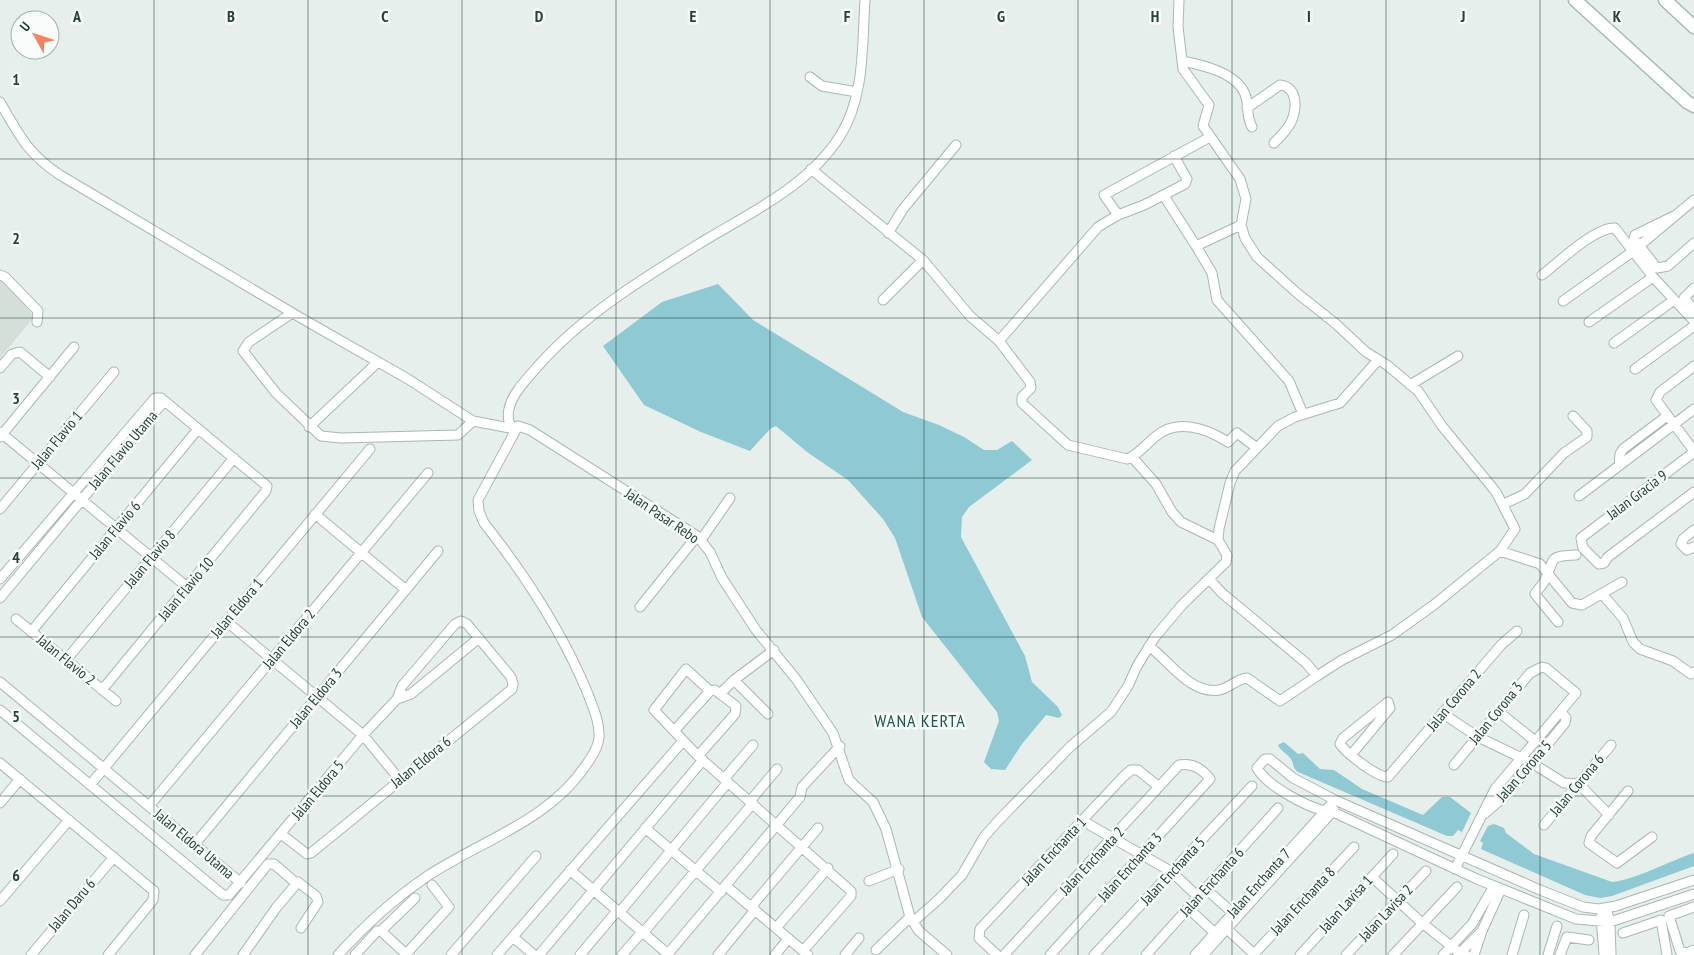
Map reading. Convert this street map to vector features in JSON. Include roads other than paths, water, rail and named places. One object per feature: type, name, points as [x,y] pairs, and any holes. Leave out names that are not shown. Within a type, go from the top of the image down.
[{"type":"street","points":[[338,955],[373,920],[424,878],[535,814],[563,793],[579,777],[593,755],[599,738],[597,718],[556,624],[484,522],[479,511],[478,500],[514,427],[508,410],[515,396],[557,345],[586,320],[660,268],[763,206],[811,169],[830,150],[852,115],[857,92],[865,0]]},
{"type":"street","points":[[1148,646],[1194,685],[1208,690],[1221,690],[1240,678],[1247,678],[1280,701],[1342,660],[1392,635],[1500,551],[1515,528],[1504,504],[1457,441],[1442,426],[1427,401],[1410,384],[1378,360],[1263,263],[1244,238],[1241,225],[1246,199],[1244,189],[1233,168],[1203,126],[1209,106],[1185,75],[1178,27],[1179,0]]},
{"type":"street","points":[[1575,0],[1687,102],[1694,106]]},
{"type":"street","points":[[1665,0],[1694,27]]},
{"type":"street","points":[[1182,61],[1202,65],[1233,80],[1243,90],[1247,108],[1246,117],[1252,127]]},
{"type":"street","points":[[810,77],[822,86],[857,92]]},
{"type":"street","points":[[1247,108],[1280,85],[1286,86],[1294,93],[1295,113],[1291,123],[1274,143]]},
{"type":"street","points":[[0,102],[25,146],[42,163],[459,410],[472,421],[458,435],[333,438],[320,436],[276,393],[243,351],[249,342],[292,312]]},
{"type":"street","points":[[1118,215],[1104,195],[1210,137]]},
{"type":"street","points":[[888,233],[902,209],[956,144]]},
{"type":"street","points":[[999,341],[1098,227],[1118,215],[1164,196],[1187,182],[1174,156]]},
{"type":"street","points":[[811,169],[923,260],[970,316],[999,341],[1030,382],[1031,388],[1022,397],[1022,403],[1064,442],[1071,446],[1125,459],[1132,457],[1160,432],[1170,426],[1187,426],[1208,431],[1228,442],[1237,433],[1257,448]]},
{"type":"street","points":[[1164,196],[1212,273],[1217,300],[1289,381],[1303,414]]},
{"type":"street","points":[[1694,200],[1674,216],[1635,235],[1634,239],[1636,248],[1653,277],[1694,321]]},
{"type":"street","points":[[1196,246],[1241,225]]},
{"type":"street","points":[[1542,275],[1597,234],[1609,228],[1615,228],[1657,268],[1665,268],[1694,243]]},
{"type":"street","points":[[1563,301],[1636,248]]},
{"type":"street","points":[[883,300],[923,260]]},
{"type":"street","points":[[0,275],[5,277],[38,311],[37,322]]},
{"type":"street","points":[[1589,322],[1653,277]]},
{"type":"street","points":[[1694,288],[1684,298],[1694,310]]},
{"type":"street","points":[[1614,343],[1674,300]]},
{"type":"street","points":[[1635,369],[1694,326]]},
{"type":"street","points":[[74,347],[1,434],[187,587]]},
{"type":"street","points":[[0,368],[12,354],[20,352],[50,376]]},
{"type":"street","points":[[1410,384],[1458,356]]},
{"type":"street","points":[[1218,540],[1230,483],[1235,471],[1278,426],[1303,414],[1340,403],[1378,360]]},
{"type":"street","points":[[309,427],[378,362]]},
{"type":"street","points":[[1694,366],[1656,396],[1657,403],[1694,452]]},
{"type":"street","name":"Jalan Flavio 1","points":[[0,509],[114,372]]},
{"type":"street","name":"Jalan Flavio Utama","points":[[0,579],[155,398],[164,401],[0,598]]},
{"type":"street","points":[[164,401],[234,458]]},
{"type":"street","points":[[1579,496],[1694,409]]},
{"type":"street","points":[[1504,504],[1515,501],[1524,494],[1564,453],[1587,436],[1587,431],[1572,416]]},
{"type":"street","points":[[1619,466],[1620,454],[1624,449],[1668,416]]},
{"type":"street","name":"Jalan Pasar Rebo","points":[[472,421],[530,430],[699,538],[748,619],[774,650],[823,717],[840,746],[849,780],[876,808],[886,829],[899,869],[912,920]]},
{"type":"street","name":"Jalan Flavio 6","points":[[31,632],[198,429]]},
{"type":"street","name":"Jalan Eldora 1","points":[[90,785],[370,449]]},
{"type":"street","name":"Jalan Gracia 9","points":[[1694,452],[1581,538],[1583,548],[1599,564],[1604,563],[1608,557],[1694,492]]},
{"type":"street","points":[[876,950],[940,900],[962,875],[984,837],[998,821],[1071,746],[1114,708],[1128,686],[1148,646],[1182,605],[1226,560],[1227,553],[1218,540],[1181,522],[1172,512],[1156,484],[1132,457]]},
{"type":"street","name":"Jalan Flavio 10","points":[[102,690],[266,491],[267,486],[234,458]]},
{"type":"street","name":"Jalan Flavio 8","points":[[66,660],[234,458]]},
{"type":"street","name":"Jalan Eldora 2","points":[[149,806],[428,473]]},
{"type":"street","points":[[640,607],[699,538],[730,498]]},
{"type":"street","points":[[315,514],[406,590]]},
{"type":"street","points":[[1694,530],[1682,539],[1681,544],[1687,550],[1694,547]]},
{"type":"street","name":"Jalan Eldora 3","points":[[195,844],[438,551]]},
{"type":"street","points":[[1500,551],[1536,561],[1572,603],[1582,605],[1622,582]]},
{"type":"street","points":[[1558,622],[1535,594],[1546,578],[1549,566],[1559,555],[1576,555]]},
{"type":"street","points":[[1209,579],[1222,593],[1306,663],[1317,676]]},
{"type":"street","points":[[1602,594],[1623,618],[1633,642],[1640,649],[1674,661],[1691,674],[1694,672]]},
{"type":"street","name":"Jalan Flavio 2","points":[[16,619],[116,701]]},
{"type":"street","points":[[226,621],[363,735],[400,780]]},
{"type":"street","name":"Jalan Eldora 5","points":[[241,883],[363,735],[397,699],[402,686],[454,624],[461,621],[467,624],[479,638],[410,694],[397,699]]},
{"type":"street","name":"Jalan Corona 2","points":[[1351,755],[1380,776],[1388,777],[1394,773],[1442,713],[1501,645],[1517,632]]},
{"type":"street","name":"Jalan Eldora 6","points":[[281,834],[307,854],[311,853],[512,689],[511,677],[479,638]]},
{"type":"street","points":[[720,694],[734,680],[774,650]]},
{"type":"street","name":"Jalan Corona 5","points":[[1480,817],[1495,789],[1576,693],[1560,678],[1542,667]]},
{"type":"street","name":"Jalan Corona 3","points":[[1454,765],[1499,712],[1524,678],[1542,667]]},
{"type":"street","points":[[645,828],[696,871],[753,909],[806,953],[851,896],[851,891],[828,868],[701,758],[654,710],[686,670],[710,691]]},
{"type":"street","points":[[734,680],[768,714]]},
{"type":"street","name":"Jalan Eldora Utama","points":[[0,682],[241,883],[229,895],[223,895],[0,710]]},
{"type":"street","points":[[539,955],[701,758],[737,710],[736,706],[715,690],[710,691],[674,731]]},
{"type":"street","points":[[1386,702],[1390,703],[1390,708],[1351,755],[1340,744],[1343,738],[1386,702]]},
{"type":"street","points":[[1499,712],[1535,741]]},
{"type":"street","name":"Jalan Corona 5","points":[[1480,817],[1505,796],[1565,723],[1566,718],[1561,712]]},
{"type":"street","points":[[1442,713],[1478,737],[1532,763],[1564,782],[1580,784],[1609,815]]},
{"type":"street","points":[[497,955],[683,741]]},
{"type":"street","points":[[580,955],[672,850],[753,745]]},
{"type":"street","name":"Jalan Corona 6","points":[[1544,825],[1611,745]]},
{"type":"street","points":[[570,870],[668,955],[800,797],[802,787],[840,746]]},
{"type":"street","points":[[1694,880],[1631,902],[1603,909],[1567,902],[1338,801],[1293,778],[1270,759],[1260,763],[1258,770],[1301,803],[1328,812],[1455,869],[1568,916],[1606,922],[1694,894]]},
{"type":"street","points":[[0,763],[154,891],[154,895],[144,911],[108,955]]},
{"type":"street","name":"Jalan Enchanta 2","points":[[1004,955],[1114,838],[1179,765],[1188,764],[1198,767],[1210,779]]},
{"type":"street","points":[[622,955],[696,871],[777,769]]},
{"type":"street","name":"Jalan Enchanta 1","points":[[997,955],[981,941],[978,932],[1131,770],[1138,770],[1145,774],[1159,787]]},
{"type":"street","name":"Jalan Enchanta 3","points":[[1050,955],[1210,779]]},
{"type":"street","points":[[0,803],[20,780]]},
{"type":"street","name":"Jalan Enchanta 5","points":[[1094,955],[1252,786]]},
{"type":"street","points":[[1628,791],[1588,841],[1617,863],[1652,837]]},
{"type":"street","name":"Jalan Enchanta 7","points":[[1203,955],[1217,935],[1338,801]]},
{"type":"street","name":"Jalan Enchanta 6","points":[[1146,955],[1278,808]]},
{"type":"street","points":[[1455,869],[1463,856],[1480,817]]},
{"type":"street","points":[[0,901],[69,820]]},
{"type":"street","points":[[1083,821],[1142,853],[1172,872],[1198,897]]},
{"type":"street","points":[[718,955],[818,828]]},
{"type":"street","name":"Jalan Enchanta 8","points":[[1254,954],[1354,847]]},
{"type":"street","name":"Jalan Lavisa 1","points":[[1300,955],[1392,854]]},
{"type":"street","points":[[451,955],[536,856]]},
{"type":"street","name":"Jalan Daru 6","points":[[31,955],[114,857]]},
{"type":"street","points":[[195,955],[268,864],[274,864],[318,899],[316,907],[301,928]]},
{"type":"street","points":[[776,928],[828,868]]},
{"type":"street","points":[[870,881],[899,869]]},
{"type":"street","name":"Jalan Lavisa 2","points":[[1346,955],[1426,870]]},
{"type":"street","points":[[1372,876],[1422,923],[1461,954],[1482,931]]},
{"type":"street","points":[[243,955],[296,883]]},
{"type":"street","points":[[381,931],[402,953],[449,907],[432,886]]},
{"type":"street","points":[[1393,955],[1457,887]]},
{"type":"street","points":[[1474,955],[1498,887]]},
{"type":"street","points":[[1443,955],[1472,924],[1498,887]]},
{"type":"street","points":[[1206,889],[1235,915]]},
{"type":"street","points":[[355,955],[374,933],[381,931],[415,898]]},
{"type":"street","points":[[1694,907],[1669,916],[1680,951],[1694,950]]},
{"type":"street","points":[[1188,908],[1217,935]]},
{"type":"street","points":[[1603,909],[1611,955]]},
{"type":"street","name":"Jalan Enchanta 7","points":[[1194,955],[1227,929],[1235,915]]},
{"type":"street","points":[[1512,955],[1524,915]]},
{"type":"street","points":[[912,920],[947,955]]},
{"type":"street","points":[[1623,933],[1660,920],[1667,955]]},
{"type":"street","points":[[1604,955],[1606,922]]},
{"type":"street","points":[[1548,955],[1557,926]]},
{"type":"street","points":[[1227,929],[1254,954]]},
{"type":"street","points":[[513,937],[534,955]]},
{"type":"street","points":[[1560,955],[1567,937],[1589,940]]},
{"type":"street","points":[[845,955],[860,938]]},
{"type":"street","points":[[775,955],[788,939]]},
{"type":"water","points":[[718,284],[753,320],[903,412],[939,425],[964,437],[984,450],[997,450],[1012,441],[1032,460],[969,507],[962,517],[961,537],[1025,656],[1032,682],[1058,707],[1062,715],[1059,718],[1046,715],[1022,744],[1005,770],[991,769],[984,762],[999,721],[997,712],[922,617],[895,538],[883,519],[848,480],[807,452],[776,426],[770,429],[750,451],[701,432],[644,405],[603,346],[662,302]]},
{"type":"water","points":[[1284,742],[1298,754],[1303,753],[1320,769],[1334,770],[1362,789],[1423,815],[1442,797],[1450,797],[1471,813],[1462,832],[1458,830],[1453,836],[1447,836],[1298,772],[1294,768],[1291,759],[1278,745]]},
{"type":"water","points":[[1494,824],[1504,828],[1506,833],[1534,854],[1612,882],[1641,874],[1694,853],[1694,866],[1612,896],[1600,898],[1585,895],[1481,849],[1483,843],[1480,841],[1488,826]]},
{"type":"district","name":"WANA KERTA","points":[[920,721]]}]
